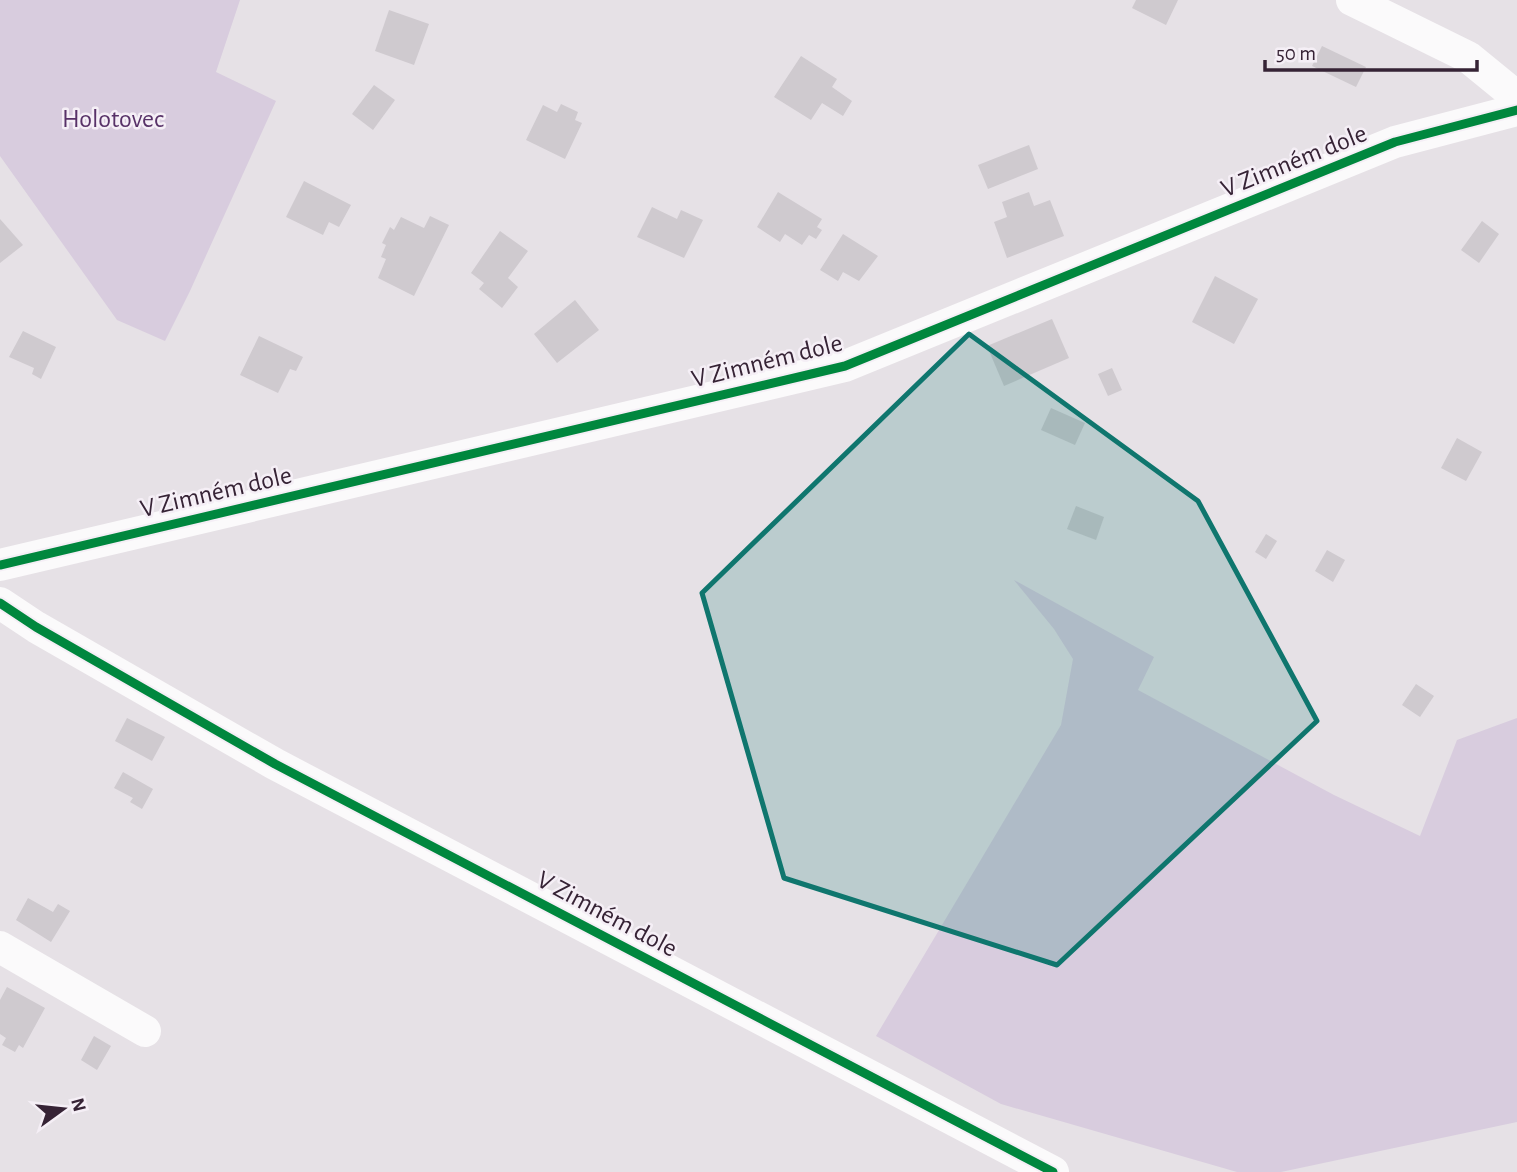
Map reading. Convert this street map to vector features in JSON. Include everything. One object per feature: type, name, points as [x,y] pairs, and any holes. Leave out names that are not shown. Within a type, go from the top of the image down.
[{"type":"street","points":[[1352,0],[1468,57],[1517,97]]},
{"type":"street","name":"V Zimném dole","points":[[0,565],[845,366],[1395,142],[1517,110]]},
{"type":"street","name":"V Zimném dole","points":[[0,603],[36,627],[275,764],[1053,1172]]},
{"type":"street","points":[[0,947],[145,1031]]},
{"type":"highlighted area","points":[[969,334],[1198,501],[1317,721],[1057,965],[784,878],[702,593]]},
{"type":"green space","name":"Holotovec","points":[[0,0],[240,0],[216,72],[276,101],[165,341],[117,320],[0,156]]},
{"type":"green space","points":[[1014,580],[1154,657],[1138,690],[1334,795],[1420,836],[1457,740],[1517,718],[1517,1122],[1281,1172],[1237,1172],[1001,1104],[876,1036],[1061,725],[1073,659],[1054,629]]},
{"type":"building","points":[[1136,0],[1178,0],[1166,25],[1132,8]]},
{"type":"building","points":[[389,10],[429,24],[414,65],[375,51]]},
{"type":"building","points":[[1322,46],[1366,67],[1356,87],[1312,66]]},
{"type":"building","points":[[801,56],[837,79],[832,87],[852,101],[843,116],[822,103],[811,120],[774,97]]},
{"type":"building","points":[[374,85],[395,100],[373,130],[352,114]]},
{"type":"building","points":[[561,104],[578,112],[575,120],[582,123],[565,159],[526,140],[543,105],[557,112]]},
{"type":"building","points":[[1029,145],[1038,169],[988,189],[978,165]]},
{"type":"building","points":[[304,181],[351,205],[339,227],[329,222],[323,235],[286,217]]},
{"type":"building","points":[[778,192],[822,219],[817,227],[822,230],[816,239],[809,235],[802,245],[785,234],[780,242],[757,227]]},
{"type":"building","points":[[1029,192],[1034,206],[1050,200],[1064,236],[1007,258],[994,222],[1007,217],[1002,202]]},
{"type":"building","points":[[652,207],[677,219],[681,210],[703,220],[684,258],[637,237]]},
{"type":"building","points":[[430,216],[449,225],[414,296],[378,278],[386,259],[381,257],[386,245],[382,243],[390,227],[394,230],[401,217],[424,228]]},
{"type":"building","points":[[0,219],[23,245],[0,263]]},
{"type":"building","points":[[1482,221],[1499,234],[1479,263],[1461,250]]},
{"type":"building","points":[[500,231],[528,251],[508,278],[518,287],[502,308],[479,289],[484,283],[471,273]]},
{"type":"building","points":[[843,234],[878,256],[859,281],[843,272],[838,281],[820,270]]},
{"type":"building","points":[[1215,276],[1258,299],[1234,344],[1192,322]]},
{"type":"building","points":[[575,300],[599,330],[557,363],[534,334]]},
{"type":"building","points":[[1052,319],[1069,358],[1004,386],[987,346]]},
{"type":"building","points":[[23,331],[56,347],[41,379],[32,374],[34,368],[9,357]]},
{"type":"building","points":[[259,336],[303,357],[296,371],[290,369],[278,393],[240,375]]},
{"type":"building","points":[[1112,368],[1122,390],[1108,396],[1098,374]]},
{"type":"building","points":[[1051,408],[1085,423],[1075,445],[1041,430]]},
{"type":"building","points":[[1457,438],[1482,452],[1466,481],[1441,468]]},
{"type":"building","points":[[1076,506],[1104,517],[1096,540],[1067,529]]},
{"type":"building","points":[[1266,534],[1277,541],[1266,559],[1255,552]]},
{"type":"building","points":[[1327,550],[1345,560],[1333,582],[1315,571]]},
{"type":"building","points":[[1416,684],[1434,696],[1420,717],[1402,705]]},
{"type":"building","points":[[127,718],[165,737],[152,761],[115,741]]},
{"type":"building","points":[[123,772],[153,789],[142,809],[130,802],[133,798],[114,788]]},
{"type":"building","points":[[28,898],[53,912],[58,904],[70,911],[51,942],[16,920]]},
{"type":"building","points":[[7,987],[45,1008],[23,1048],[19,1045],[15,1052],[2,1045],[6,1038],[0,1034],[0,1000]]},
{"type":"building","points":[[94,1036],[111,1046],[97,1070],[81,1060]]},
{"type":"cycle path","points":[[0,565],[845,366],[1395,142],[1517,110]]},
{"type":"cycle path","points":[[0,603],[36,627],[275,764],[1053,1172]]}]
